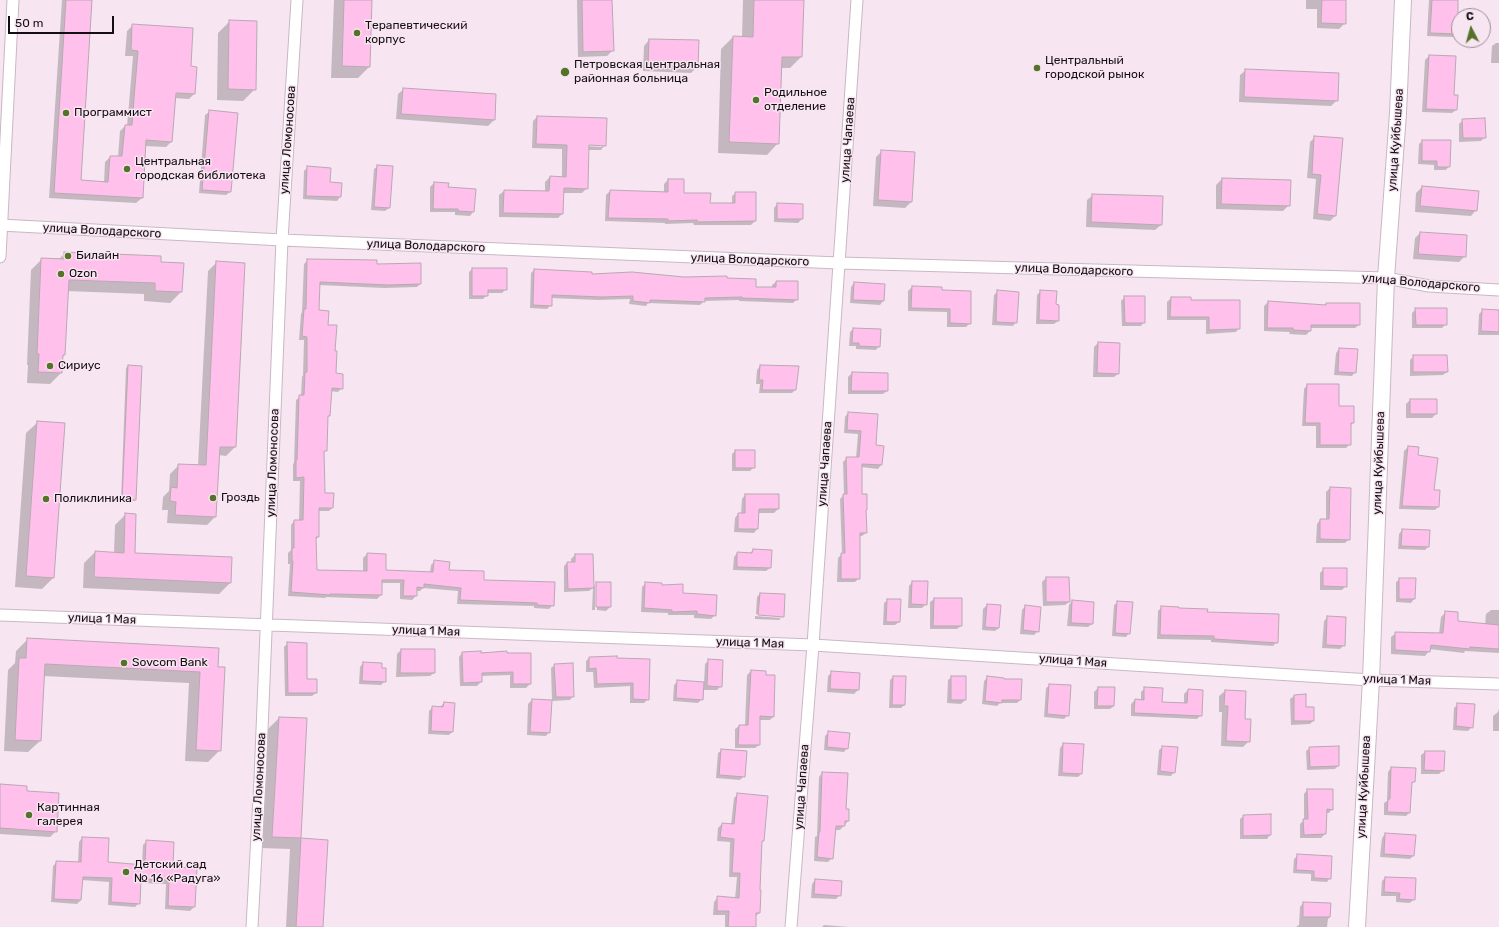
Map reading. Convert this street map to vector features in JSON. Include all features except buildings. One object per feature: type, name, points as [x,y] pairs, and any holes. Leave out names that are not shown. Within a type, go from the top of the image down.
[{"type":"street","points":[[0,257],[12,0]]},
{"type":"street","name":"улица Ломоносова","points":[[252,927],[260,779],[282,240],[297,0]]},
{"type":"street","name":"улица Чапаева","points":[[791,927],[813,645],[857,0]]},
{"type":"street","name":"улица Куйбышева","points":[[1357,927],[1370,680],[1386,278],[1399,98],[1403,0]]},
{"type":"street","name":"улица Володарского","points":[[1,226],[282,240],[839,263],[1386,278],[1430,286],[1499,290]]},
{"type":"street","name":"улица 1 Мая","points":[[0,615],[813,645],[1370,680],[1499,684]]},
{"type":"place","name":"Терапевтический корпус","points":[[357,33]]},
{"type":"place","name":"Центральный городской рынок","points":[[1037,68]]},
{"type":"place","name":"Петровская центральная районная больница","points":[[565,72]]},
{"type":"place","name":"Родильное отделение","points":[[756,100]]},
{"type":"place","name":"Программист","points":[[66,113]]},
{"type":"place","name":"Центральная городская библиотека","points":[[127,169]]},
{"type":"place","name":"Билайн","points":[[68,256]]},
{"type":"place","name":"Ozon","points":[[61,274]]},
{"type":"place","name":"Сириус","points":[[50,366]]},
{"type":"place","name":"Гроздь","points":[[213,498]]},
{"type":"place","name":"Поликлиника","points":[[46,499]]},
{"type":"place","name":"Sovcom Bank","points":[[124,663]]},
{"type":"place","name":"Картинная галерея","points":[[29,815]]},
{"type":"place","name":"Детский сад № 16 «Радуга»","points":[[126,872]]}]
